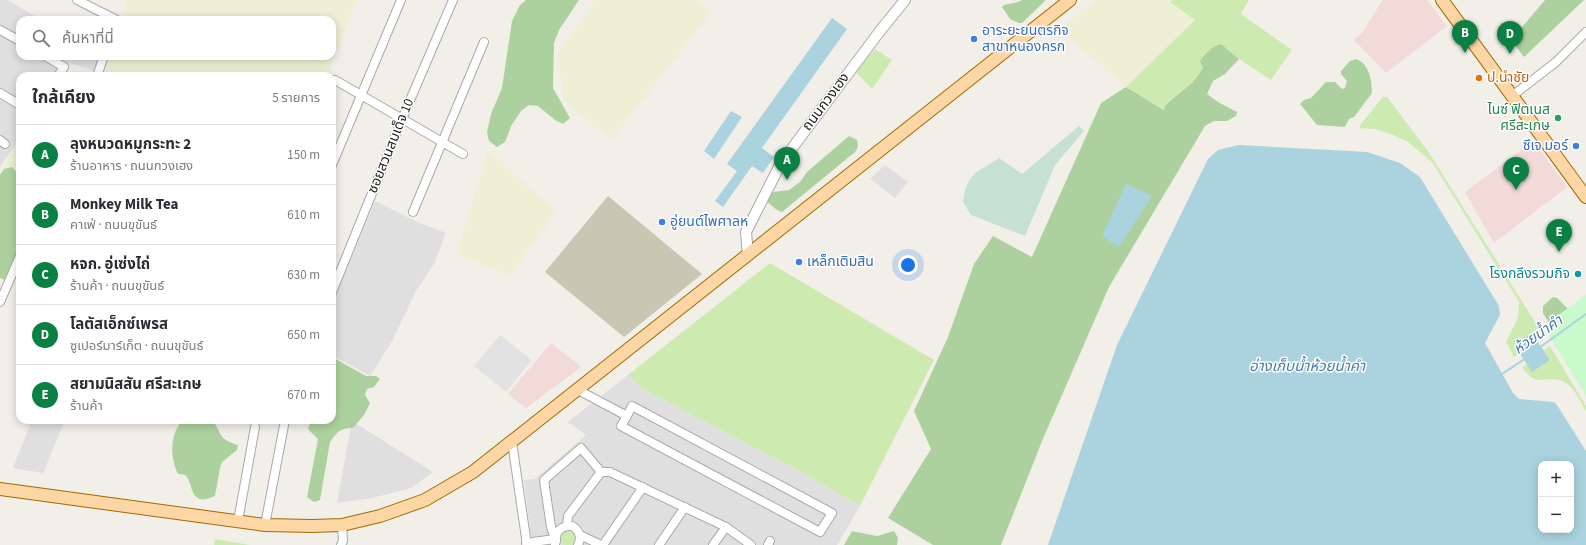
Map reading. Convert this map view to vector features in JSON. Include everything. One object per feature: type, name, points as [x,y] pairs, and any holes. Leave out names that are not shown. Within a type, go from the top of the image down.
[{"type":"main road","points":[[0,489],[238,521],[312,526],[342,524],[380,516],[425,500],[473,472],[512,442],[1070,0]]},
{"type":"main road","points":[[1446,2],[1512,96],[1586,197]]},
{"type":"street","points":[[77,0],[109,16]]},
{"type":"street","points":[[336,155],[401,0]]},
{"type":"street","name":"ซอยสวนสมเด็จ 10","points":[[336,282],[402,119],[453,0]]},
{"type":"street","name":"ถนนกวงเฮง","points":[[748,256],[746,232],[781,163],[905,0]]},
{"type":"street","points":[[0,30],[16,39]]},
{"type":"street","points":[[1512,96],[1556,62],[1586,32]]},
{"type":"street","points":[[413,212],[441,141],[484,42]]},
{"type":"street","points":[[52,60],[64,67],[61,72]]},
{"type":"street","points":[[98,72],[103,60]]},
{"type":"street","points":[[336,81],[463,154]]},
{"type":"street","points":[[0,94],[16,103]]},
{"type":"street","points":[[0,302],[16,265]]},
{"type":"street","points":[[578,390],[627,416]]},
{"type":"street","points":[[632,406],[832,514],[820,532],[621,426],[627,416],[632,406]]},
{"type":"street","points":[[265,524],[284,424]]},
{"type":"street","points":[[238,521],[255,427]]},
{"type":"street","points":[[512,442],[526,544],[556,543]]},
{"type":"street","points":[[556,543],[551,527],[544,480],[581,448],[601,472]]},
{"type":"street","points":[[601,472],[610,472],[685,507],[726,527],[751,545]]},
{"type":"street","points":[[568,526],[568,516],[601,472]]},
{"type":"street","points":[[556,543],[558,530],[568,526],[575,528],[580,535],[602,545],[643,487]]},
{"type":"street","points":[[659,545],[685,507]]},
{"type":"street","points":[[341,545],[343,540],[342,524]]},
{"type":"street","points":[[713,545],[726,527]]},
{"type":"street","points":[[578,545],[580,535]]},
{"type":"shaded area","points":[[0,0],[7,0],[35,16],[16,16],[16,60],[98,60],[94,71],[71,63],[65,72],[16,72],[16,144],[0,167]]},
{"type":"shaded area","points":[[126,0],[357,0],[336,53],[336,16],[124,16]]},
{"type":"shaded area","points":[[595,0],[698,0],[712,12],[611,140],[563,100],[558,52]]},
{"type":"shaded area","points":[[1095,0],[1167,0],[1195,20],[1126,87],[1059,29]]},
{"type":"shaded area","points":[[1383,0],[1427,0],[1447,26],[1386,73],[1354,40],[1363,32]]},
{"type":"shaded area","points":[[107,60],[333,60],[329,72],[103,72]]},
{"type":"shaded area","points":[[1079,126],[1084,131],[1055,165],[1025,236],[971,215],[963,202],[967,185],[974,175],[999,158],[1022,174]]},
{"type":"shaded area","points":[[1533,141],[1567,187],[1494,243],[1465,192]]},
{"type":"shaded area","points":[[16,147],[16,194],[0,179],[0,171]]},
{"type":"shaded area","points":[[488,150],[557,212],[510,275],[456,255]]},
{"type":"shaded area","points":[[885,165],[908,182],[895,198],[870,179]]},
{"type":"shaded area","points":[[608,196],[702,274],[624,337],[545,272]]},
{"type":"shaded area","points":[[375,201],[417,222],[446,233],[434,264],[416,291],[392,341],[370,376],[336,357],[336,294]]},
{"type":"shaded area","points":[[500,335],[532,360],[506,392],[474,366]]},
{"type":"shaded area","points":[[551,343],[581,367],[526,408],[508,394]]},
{"type":"shaded area","points":[[629,374],[639,387],[803,473],[860,506],[837,545],[532,545],[524,480],[535,479],[586,435],[568,422]]},
{"type":"shaded area","points":[[352,421],[433,472],[411,488],[372,498],[337,503]]},
{"type":"shaded area","points":[[30,424],[63,424],[43,473],[13,468]]},
{"type":"green space","points":[[526,0],[579,0],[559,30],[554,43],[553,88],[570,118],[563,124],[555,120],[538,106],[529,105],[521,111],[511,126],[505,142],[497,147],[489,141],[487,132],[491,114],[502,88],[512,21],[520,5]]},
{"type":"green space","points":[[1022,0],[1046,0],[1022,23],[1019,23],[1010,19],[1002,7],[1004,5]]},
{"type":"green space","points":[[1172,0],[1249,0],[1241,14],[1292,50],[1271,80],[1239,59],[1226,48],[1203,68],[1193,82],[1166,103],[1165,110],[1126,87],[1195,20],[1170,2]]},
{"type":"green space","points":[[1545,0],[1584,0],[1524,57],[1511,40]]},
{"type":"green space","points":[[1221,44],[1239,59],[1225,74],[1213,81],[1207,94],[1218,102],[1237,112],[1236,116],[1227,121],[1214,121],[1205,126],[1109,287],[1042,441],[1001,545],[933,545],[888,518],[931,449],[914,411],[948,337],[974,264],[993,236],[1032,257],[1101,103],[1126,87],[1164,110],[1166,104],[1193,82],[1203,68],[1200,61],[1204,55],[1217,45]]},
{"type":"green space","points":[[875,49],[892,60],[872,89],[856,72]]},
{"type":"green space","points":[[1356,59],[1367,68],[1372,93],[1354,117],[1349,119],[1345,127],[1317,125],[1300,104],[1304,100],[1311,98],[1326,82],[1335,82],[1342,89],[1345,88],[1347,81],[1341,74],[1341,71],[1350,61]]},
{"type":"green space","points":[[1383,97],[1387,97],[1428,151],[1543,335],[1537,340],[1532,333],[1514,345],[1520,353],[1514,357],[1506,342],[1518,318],[1519,302],[1432,162],[1408,142],[1375,129],[1360,128],[1360,125]]},
{"type":"green space","points":[[849,136],[857,140],[858,147],[855,152],[782,212],[766,201],[767,196],[773,192],[789,190],[800,182],[807,172]]},
{"type":"green space","points":[[12,167],[16,172],[16,256],[7,281],[0,278],[0,175],[4,169]]},
{"type":"green space","points":[[770,263],[934,360],[860,506],[803,473],[639,387],[629,374]]},
{"type":"green space","points":[[1586,295],[1586,396],[1543,326]]},
{"type":"green space","points":[[1553,297],[1557,298],[1569,310],[1559,340],[1543,313],[1543,306]]},
{"type":"green space","points":[[1550,346],[1586,406],[1586,411],[1575,392],[1566,383],[1554,379],[1538,380],[1528,374],[1522,367],[1527,364],[1532,371],[1550,360],[1544,350]]},
{"type":"green space","points":[[336,359],[366,376],[376,376],[380,379],[374,387],[367,389],[365,395],[370,403],[364,415],[353,428],[339,431],[330,442],[320,500],[314,502],[307,497],[318,439],[308,429],[310,424],[336,424]]},
{"type":"green space","points":[[215,424],[227,441],[238,445],[237,450],[222,462],[215,496],[206,499],[196,497],[193,493],[188,478],[185,475],[178,474],[173,460],[172,446],[173,438],[179,425]]},
{"type":"green space","points":[[568,530],[574,532],[576,538],[574,544],[568,546],[562,544],[560,538],[562,532]]},
{"type":"green space","points":[[852,531],[877,536],[894,531],[898,538],[897,545],[844,545]]},
{"type":"green space","points":[[215,539],[250,545],[214,545]]},
{"type":"water","points":[[832,18],[847,29],[762,148],[774,157],[763,173],[752,166],[723,207],[715,201],[737,171],[727,164]]},
{"type":"water","points":[[731,111],[742,117],[714,159],[704,151]]},
{"type":"water","name":"อ่างเก็บน้ำห้วยน้ำคำ","points":[[1239,145],[1367,152],[1400,163],[1420,177],[1499,306],[1500,315],[1485,343],[1513,393],[1519,399],[1554,402],[1586,451],[1586,545],[1048,545],[1117,345],[1208,159],[1218,150]]},
{"type":"water","points":[[1126,184],[1152,196],[1119,247],[1102,236]]},
{"type":"water","points":[[1532,333],[1550,360],[1532,372],[1514,345]]},
{"type":"waterway","name":"ห้วยน้ำคำ","points":[[1539,348],[1586,314]]},
{"type":"waterway","name":"ห้วยน้ำคำ","points":[[1502,374],[1526,358]]},
{"type":"place","name":"อาระยะยนตรกิจ สาขาหนองครก","points":[[974,39]]},
{"type":"place","name":"Monkey Milk Tea","points":[[1465,53]]},
{"type":"place","name":"โลตัสเอ็กซ์เพรส","points":[[1510,54]]},
{"type":"place","name":"ป.นำชัย","points":[[1479,78]]},
{"type":"place","name":"ไนซ์ ฟิตเนส ศรีสะเกษ","points":[[1558,118]]},
{"type":"place","name":"ซีเจ มอร์","points":[[1576,146]]},
{"type":"place","name":"ลุงหนวดหมูกระทะ 2","points":[[787,180]]},
{"type":"place","name":"หจก. อู่เซ่งไถ่","points":[[1516,190]]},
{"type":"place","name":"อู่ยนต์ไพศาลห","points":[[662,222]]},
{"type":"place","name":"สยามนิสสัน ศรีสะเกษ","points":[[1559,252]]},
{"type":"place","name":"เหล็กเติมสิน","points":[[799,262]]},
{"type":"place","name":"โรงกลึงรวมกิจ","points":[[1578,274]]}]
